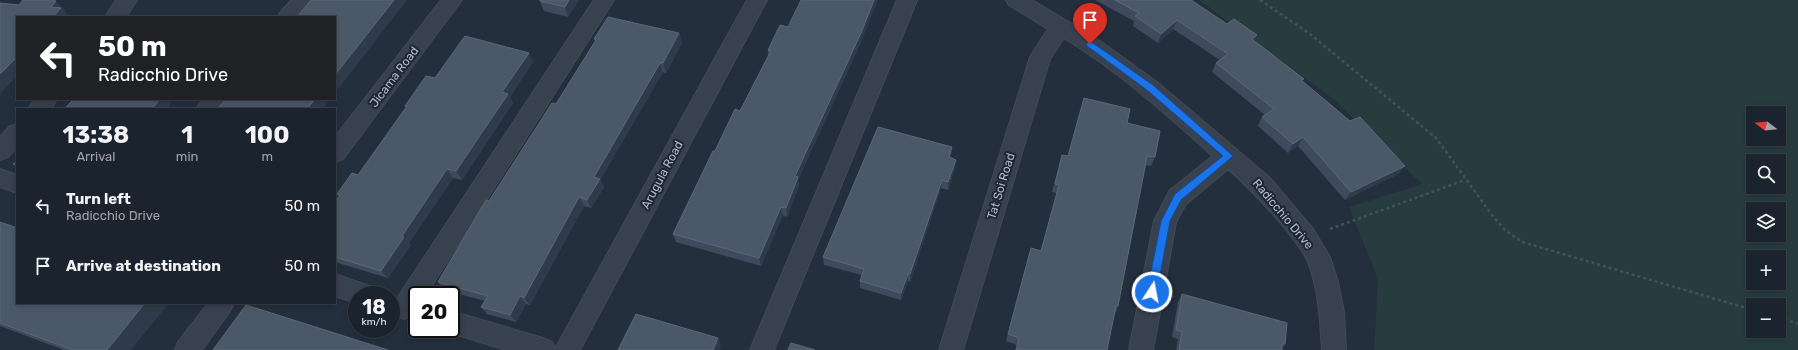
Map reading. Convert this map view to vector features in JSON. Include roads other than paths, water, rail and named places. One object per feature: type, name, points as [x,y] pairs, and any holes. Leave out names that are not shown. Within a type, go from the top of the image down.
[{"type":"street","points":[[116,16],[127,0]]},
{"type":"street","points":[[288,16],[302,0]]},
{"type":"street","name":"Jicama Road","points":[[336,152],[452,0]]},
{"type":"street","points":[[404,308],[604,0]]},
{"type":"street","name":"Arugula Road","points":[[567,350],[756,0]]},
{"type":"street","points":[[762,350],[907,0]]},
{"type":"street","name":"Radicchio Drive","points":[[1016,0],[1090,44],[1150,88],[1262,185],[1305,236],[1318,257],[1326,282],[1332,312],[1334,350]]},
{"type":"street","name":"Tat Soi Road","points":[[951,350],[1040,57],[1061,26]]},
{"type":"street","points":[[40,108],[47,100]]},
{"type":"street","points":[[208,108],[215,100]]},
{"type":"street","points":[[0,151],[16,134]]},
{"type":"street","points":[[1141,350],[1166,221],[1178,197],[1229,156]]},
{"type":"street","points":[[0,178],[16,184]]},
{"type":"street","points":[[336,286],[348,290]]},
{"type":"street","points":[[187,350],[221,304]]},
{"type":"street","points":[[460,325],[543,350]]}]
